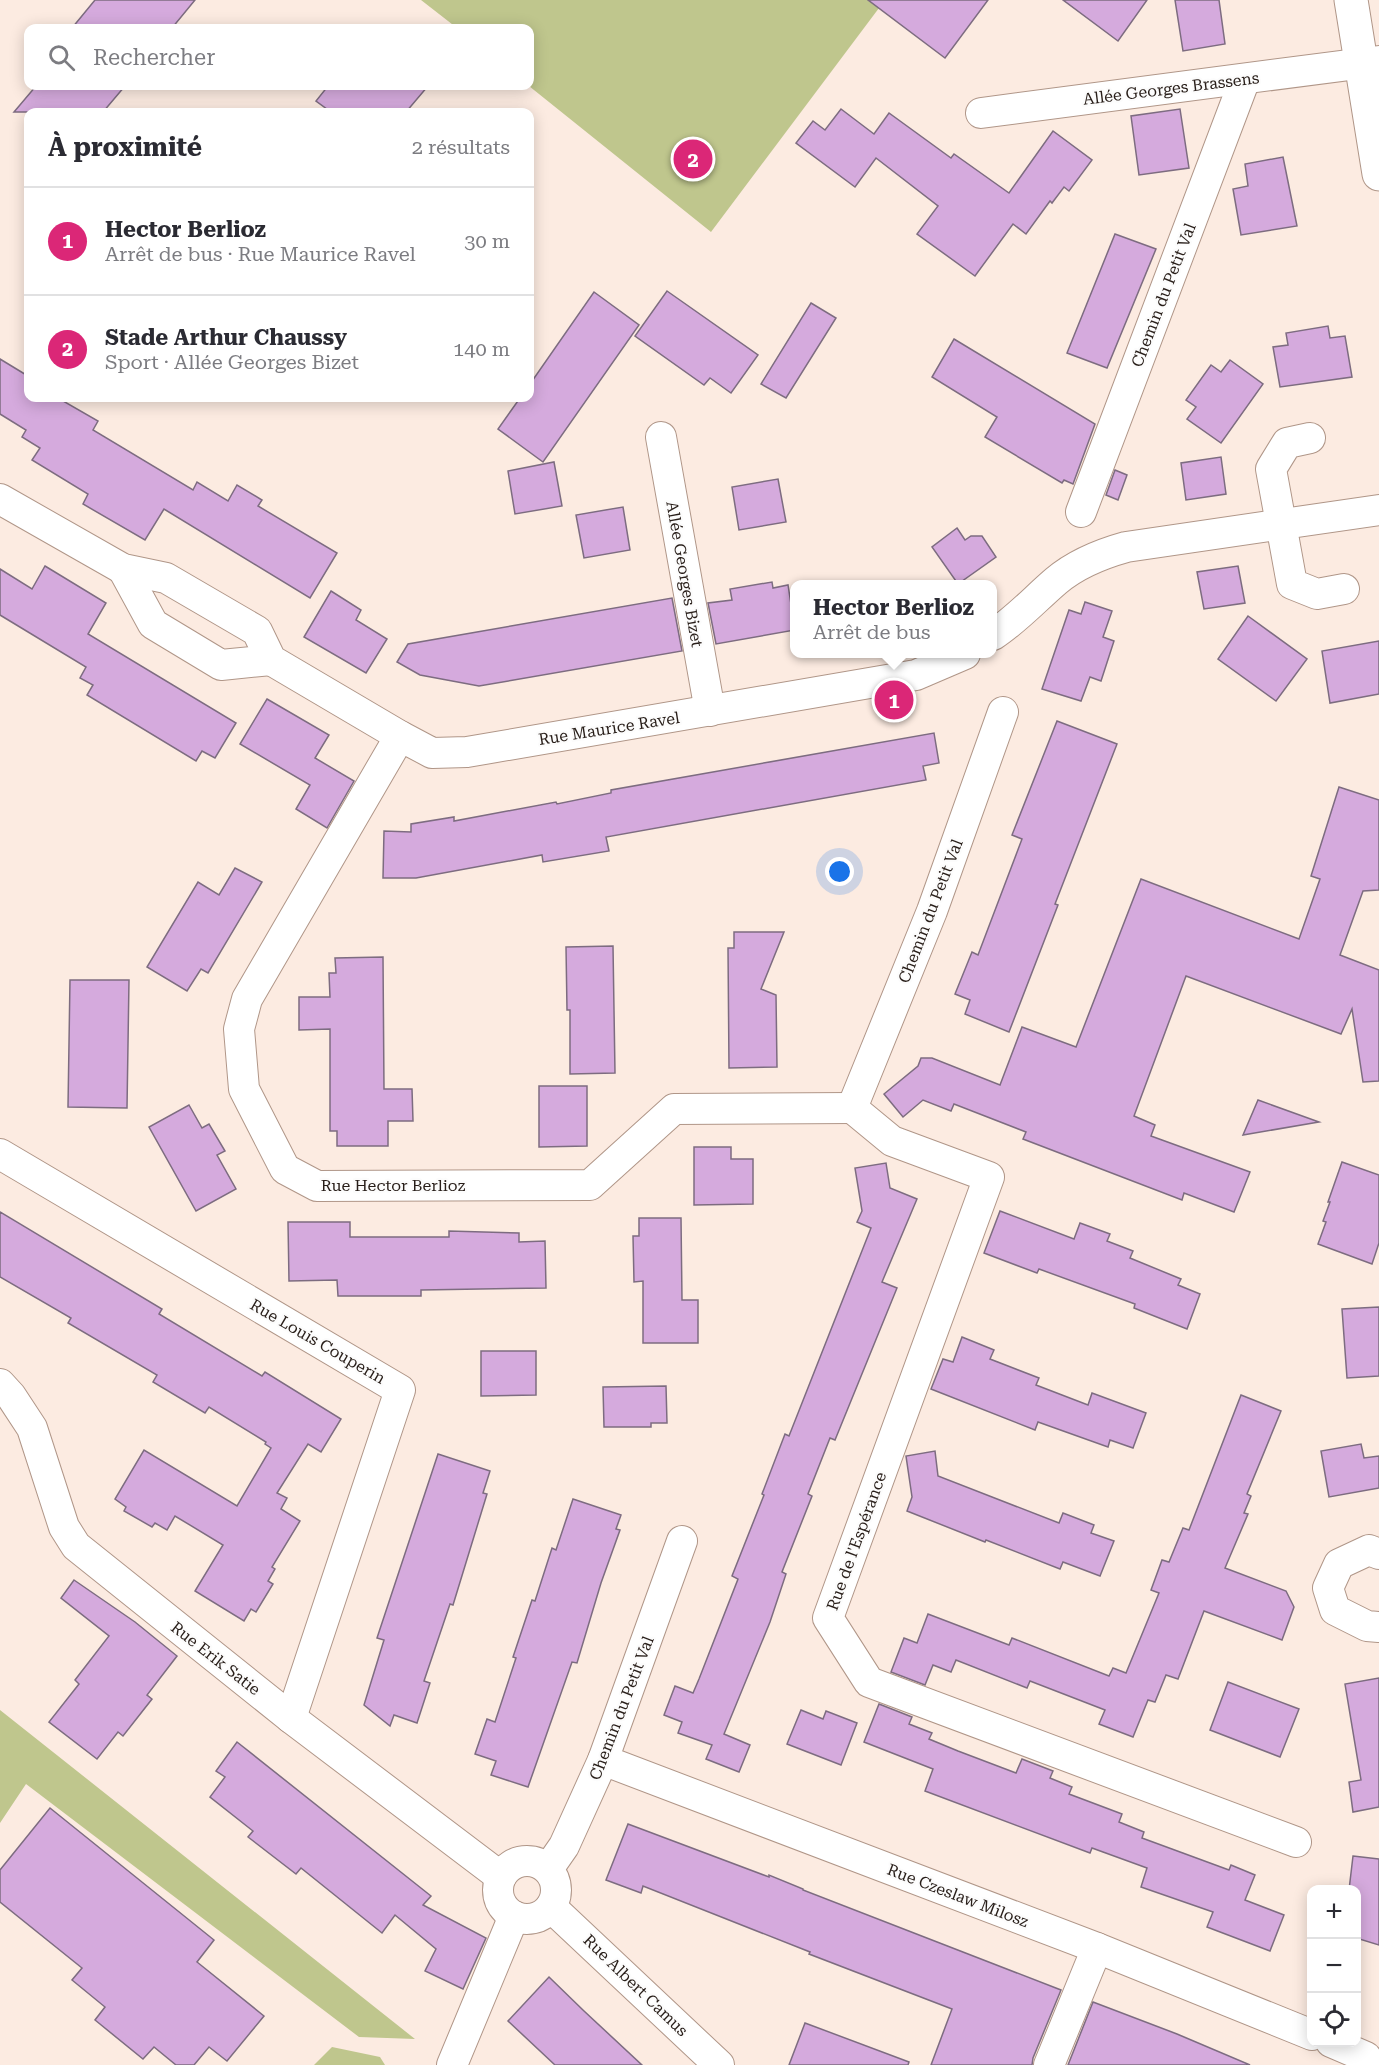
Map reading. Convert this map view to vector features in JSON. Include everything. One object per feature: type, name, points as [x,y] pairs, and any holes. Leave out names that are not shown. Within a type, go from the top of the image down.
[{"type":"main road","points":[[1351,0],[1370,62],[1379,174]]},
{"type":"street","name":"Allée Georges Brassens","points":[[981,113],[1370,62]]},
{"type":"street","name":"Chemin du Petit Val","points":[[1081,512],[1245,79]]},
{"type":"street","name":"Allée Georges Bizet","points":[[661,437],[710,711]]},
{"type":"street","points":[[1310,438],[1287,443],[1271,469],[1292,585],[1317,594],[1344,589]]},
{"type":"street","points":[[3,507],[123,569],[166,578],[257,631],[271,660],[221,665],[153,624],[123,569]]},
{"type":"street","points":[[997,632],[1058,579],[1098,555],[1126,547],[1379,510]]},
{"type":"street","name":"Rue Maurice Ravel","points":[[271,660],[432,753],[467,752],[916,675],[956,658]]},
{"type":"street","name":"Chemin du Petit Val","points":[[852,1108],[932,911],[1003,712]]},
{"type":"street","name":"Rue Hector Berlioz","points":[[400,736],[247,999],[239,1029],[244,1089],[285,1169],[317,1186],[591,1185],[674,1109],[852,1108]]},
{"type":"street","name":"Rue de l'Espérance","points":[[852,1108],[892,1141],[988,1178],[828,1618],[869,1682],[1296,1842]]},
{"type":"street","name":"Rue Louis Couperin","points":[[0,1154],[400,1390],[291,1718]]},
{"type":"street","name":"Rue Erik Satie","points":[[0,1384],[11,1396],[32,1428],[64,1527],[76,1546],[291,1718],[501,1877]]},
{"type":"street","name":"Chemin du Petit Val","points":[[548,1869],[564,1845],[603,1760],[682,1541]]},
{"type":"street","points":[[1379,1554],[1369,1550],[1339,1564],[1328,1588],[1335,1610],[1367,1626],[1379,1627]]},
{"type":"street","name":"Rue Czeslaw Milosz","points":[[603,1760],[1097,1948],[1307,2033]]},
{"type":"street","points":[[529,1861],[539,1863],[548,1869],[556,1883],[557,1892],[551,1907],[534,1918],[524,1919],[506,1911],[500,1902],[498,1892],[501,1877],[510,1866],[529,1861]]},
{"type":"street","name":"Rue Albert Camus","points":[[551,1907],[719,2065]]},
{"type":"street","points":[[452,2065],[514,1916]]},
{"type":"street","points":[[1049,2065],[1097,1948]]},
{"type":"street","points":[[1342,2047],[1366,2056],[1363,2065]]},
{"type":"green space","points":[[421,0],[885,0],[711,232],[534,90],[534,24],[452,24]]},
{"type":"green space","points":[[0,1710],[415,2039],[359,2037],[26,1784],[0,1823]]},
{"type":"green space","points":[[332,2047],[380,2057],[385,2065],[314,2065]]},
{"type":"building","points":[[95,0],[195,0],[175,24],[75,24]]},
{"type":"building","points":[[868,0],[988,0],[945,58]]},
{"type":"building","points":[[1063,0],[1147,0],[1118,41]]},
{"type":"building","points":[[1175,0],[1219,0],[1225,44],[1183,51]]},
{"type":"building","points":[[33,90],[122,90],[106,108],[24,108],[24,112],[14,112]]},
{"type":"building","points":[[325,90],[425,90],[409,108],[326,108],[316,101]]},
{"type":"building","points":[[841,109],[874,134],[889,113],[951,158],[954,154],[1009,193],[1053,131],[1092,160],[1069,191],[1064,187],[1052,203],[1050,201],[1026,234],[1013,224],[975,276],[917,234],[938,206],[876,158],[855,187],[796,143],[813,121],[825,130]]},
{"type":"building","points":[[1180,109],[1189,168],[1139,175],[1131,116]]},
{"type":"building","points":[[1283,157],[1297,226],[1241,235],[1233,189],[1248,186],[1245,164]]},
{"type":"building","points":[[1115,234],[1156,249],[1107,368],[1067,353]]},
{"type":"building","points":[[667,291],[758,355],[731,393],[710,378],[704,385],[635,336]]},
{"type":"building","points":[[594,292],[639,325],[543,462],[498,429],[517,402],[534,402],[534,378]]},
{"type":"building","points":[[811,303],[836,318],[786,398],[761,384]]},
{"type":"building","points":[[1328,326],[1330,338],[1345,336],[1352,377],[1280,387],[1273,347],[1288,345],[1286,333]]},
{"type":"building","points":[[954,339],[1095,424],[1073,484],[1064,480],[1062,483],[985,437],[997,417],[932,377]]},
{"type":"building","points":[[0,359],[24,374],[24,402],[65,402],[98,421],[93,430],[193,490],[197,482],[228,501],[237,485],[262,500],[258,506],[337,553],[310,598],[164,509],[145,540],[83,504],[88,494],[32,460],[40,448],[22,437],[26,430],[0,414]]},
{"type":"building","points":[[1230,360],[1263,384],[1221,443],[1187,419],[1196,407],[1186,400],[1211,365],[1221,372]]},
{"type":"building","points":[[1221,457],[1226,494],[1186,500],[1181,463]]},
{"type":"building","points":[[554,462],[562,506],[515,514],[508,471]]},
{"type":"building","points":[[1115,470],[1127,475],[1118,500],[1106,495]]},
{"type":"building","points":[[778,479],[786,522],[739,530],[732,487]]},
{"type":"building","points":[[623,507],[630,550],[584,558],[576,515]]},
{"type":"building","points":[[957,528],[965,540],[971,536],[982,536],[996,557],[964,580],[955,580],[932,547]]},
{"type":"building","points":[[45,566],[106,603],[88,634],[236,723],[215,758],[202,751],[196,761],[87,695],[93,685],[80,678],[86,667],[0,615],[0,569],[32,589]]},
{"type":"building","points":[[1238,566],[1245,603],[1204,609],[1197,572]]},
{"type":"building","points":[[772,582],[773,588],[788,585],[790,631],[716,644],[708,603],[732,600],[730,589]]},
{"type":"building","points":[[331,591],[361,610],[356,620],[387,639],[366,673],[304,637]]},
{"type":"building","points":[[672,598],[682,651],[479,686],[420,675],[397,662],[408,644]]},
{"type":"building","points":[[1085,602],[1112,611],[1103,637],[1114,641],[1101,681],[1090,677],[1081,701],[1042,689],[1069,610],[1081,614]]},
{"type":"building","points":[[1248,616],[1307,659],[1276,701],[1218,659]]},
{"type":"building","points":[[1379,641],[1379,694],[1330,703],[1322,651]]},
{"type":"building","points":[[267,699],[329,735],[315,758],[354,781],[327,828],[296,809],[310,785],[240,744]]},
{"type":"building","points":[[1057,721],[1117,744],[1055,904],[1058,905],[1009,1032],[965,1014],[970,1000],[955,994],[972,952],[978,955],[1022,839],[1012,835]]},
{"type":"building","points":[[934,733],[939,763],[923,766],[926,780],[606,837],[609,851],[543,862],[542,855],[416,878],[383,878],[384,831],[411,832],[411,824],[454,817],[454,821],[556,802],[557,804],[611,793],[611,790]]},
{"type":"building","points":[[1339,787],[1379,800],[1379,890],[1363,891],[1340,955],[1379,970],[1379,1081],[1363,1082],[1352,1009],[1341,1034],[1186,976],[1134,1116],[1155,1125],[1151,1136],[1250,1172],[1234,1212],[1184,1193],[1182,1200],[1023,1139],[1026,1132],[954,1104],[951,1111],[923,1100],[903,1117],[884,1094],[918,1066],[921,1058],[932,1058],[1000,1085],[1022,1027],[1076,1047],[1141,879],[1299,939],[1320,879],[1311,876]]},
{"type":"building","points":[[235,868],[262,882],[208,973],[201,969],[187,991],[147,967],[198,882],[219,895]]},
{"type":"building","points":[[734,932],[784,932],[761,989],[776,995],[777,1067],[729,1068],[728,948],[734,948]]},
{"type":"building","points":[[613,946],[615,1073],[570,1074],[570,1010],[567,1010],[566,947]]},
{"type":"building","points":[[383,957],[384,1089],[412,1089],[413,1121],[388,1121],[388,1146],[337,1146],[337,1131],[330,1131],[330,1029],[299,1030],[299,997],[330,997],[329,973],[336,973],[335,958]]},
{"type":"building","points":[[70,980],[129,980],[127,1108],[68,1107]]},
{"type":"building","points":[[539,1086],[587,1086],[587,1146],[539,1147]]},
{"type":"building","points":[[1258,1100],[1319,1122],[1243,1135]]},
{"type":"building","points":[[189,1105],[202,1128],[209,1124],[225,1151],[217,1155],[236,1189],[196,1211],[149,1127]]},
{"type":"building","points":[[694,1147],[731,1147],[731,1159],[753,1159],[753,1204],[694,1205]]},
{"type":"building","points":[[1342,1162],[1379,1175],[1379,1243],[1372,1264],[1318,1244],[1326,1222],[1323,1221],[1330,1202],[1328,1202]]},
{"type":"building","points":[[886,1163],[890,1188],[917,1199],[882,1282],[897,1288],[835,1440],[830,1438],[808,1494],[812,1496],[782,1572],[786,1574],[770,1622],[724,1734],[750,1745],[739,1772],[706,1759],[712,1745],[678,1733],[682,1722],[664,1715],[675,1686],[693,1693],[699,1679],[738,1579],[732,1576],[764,1495],[762,1494],[785,1434],[789,1436],[871,1228],[857,1222],[862,1211],[855,1168]]},
{"type":"building","points":[[1000,1211],[1074,1239],[1080,1223],[1110,1234],[1107,1241],[1133,1251],[1130,1258],[1181,1279],[1178,1285],[1200,1294],[1187,1329],[1134,1308],[1135,1304],[1039,1269],[1037,1273],[984,1253]]},
{"type":"building","points":[[0,1212],[162,1309],[159,1314],[262,1376],[265,1372],[341,1419],[321,1452],[308,1444],[277,1493],[287,1498],[281,1509],[300,1521],[272,1567],[275,1569],[268,1581],[273,1584],[256,1612],[251,1609],[244,1621],[195,1591],[223,1545],[175,1516],[167,1530],[155,1523],[152,1527],[124,1511],[126,1507],[115,1499],[144,1450],[237,1506],[271,1448],[265,1444],[266,1442],[209,1407],[205,1413],[153,1382],[157,1375],[68,1323],[71,1318],[0,1277]]},
{"type":"building","points":[[639,1218],[681,1218],[682,1300],[698,1300],[698,1343],[643,1343],[643,1281],[634,1282],[633,1236],[639,1236]]},
{"type":"building","points":[[288,1222],[350,1222],[350,1237],[449,1237],[449,1231],[519,1233],[519,1242],[545,1241],[546,1288],[421,1290],[421,1296],[338,1296],[337,1280],[289,1281]]},
{"type":"building","points":[[1379,1307],[1379,1376],[1347,1378],[1342,1309]]},
{"type":"building","points":[[962,1337],[994,1350],[990,1359],[1039,1378],[1036,1385],[1088,1405],[1092,1393],[1146,1413],[1133,1448],[1110,1440],[1108,1447],[1038,1422],[1035,1430],[931,1389],[943,1359],[953,1362]]},
{"type":"building","points":[[481,1351],[536,1351],[536,1395],[481,1396]]},
{"type":"building","points":[[666,1386],[667,1423],[651,1423],[651,1427],[604,1427],[603,1387]]},
{"type":"building","points":[[1241,1395],[1281,1411],[1247,1494],[1251,1496],[1244,1513],[1248,1514],[1225,1568],[1286,1591],[1294,1607],[1282,1640],[1204,1611],[1178,1679],[1166,1675],[1155,1702],[1148,1700],[1133,1737],[1099,1724],[1105,1710],[1030,1681],[1027,1688],[956,1660],[951,1672],[933,1665],[925,1685],[891,1672],[904,1638],[917,1643],[928,1614],[1009,1645],[1012,1638],[1109,1676],[1113,1668],[1126,1673],[1159,1593],[1151,1590],[1162,1560],[1169,1562],[1183,1528],[1189,1530]]},
{"type":"building","points":[[1361,1444],[1364,1458],[1379,1456],[1379,1488],[1329,1497],[1321,1451]]},
{"type":"building","points":[[935,1451],[938,1476],[1059,1523],[1063,1513],[1094,1525],[1091,1533],[1114,1541],[1100,1576],[1063,1562],[1060,1569],[907,1511],[912,1497],[906,1456]]},
{"type":"building","points":[[438,1454],[490,1471],[483,1493],[487,1494],[453,1605],[450,1604],[424,1681],[430,1683],[417,1723],[394,1715],[390,1726],[364,1705],[384,1640],[377,1638]]},
{"type":"building","points":[[573,1499],[621,1515],[616,1529],[620,1530],[577,1663],[572,1662],[528,1787],[491,1775],[496,1761],[475,1754],[487,1719],[495,1722],[532,1600],[535,1601],[552,1548],[556,1550]]},
{"type":"building","points":[[74,1580],[135,1622],[177,1656],[147,1695],[152,1699],[123,1736],[118,1732],[97,1759],[49,1722],[79,1684],[75,1680],[109,1636],[61,1598]]},
{"type":"building","points":[[1379,1678],[1379,1807],[1353,1812],[1349,1782],[1361,1780],[1345,1684]]},
{"type":"building","points":[[1228,1682],[1299,1709],[1280,1757],[1210,1730]]},
{"type":"building","points":[[879,1704],[912,1717],[909,1724],[932,1733],[929,1739],[958,1751],[1016,1773],[1022,1759],[1053,1771],[1050,1778],[1072,1787],[1069,1794],[1122,1814],[1119,1822],[1144,1832],[1142,1838],[1229,1870],[1231,1865],[1255,1875],[1245,1900],[1284,1915],[1270,1951],[1207,1927],[1213,1912],[1141,1887],[1147,1868],[1092,1848],[1090,1853],[925,1791],[933,1769],[864,1742]]},
{"type":"building","points":[[801,1710],[823,1719],[826,1711],[857,1723],[841,1765],[787,1744]]},
{"type":"building","points":[[237,1742],[431,1896],[423,1905],[486,1938],[463,1989],[425,1971],[436,1949],[395,1915],[382,1933],[301,1868],[296,1874],[248,1837],[253,1831],[210,1797],[225,1777],[216,1771]]},
{"type":"building","points":[[50,1808],[214,1940],[197,1962],[264,2016],[227,2061],[209,2047],[194,2065],[176,2065],[154,2047],[143,2059],[95,2020],[105,2007],[72,1980],[82,1968],[0,1902],[0,1870]]},
{"type":"building","points":[[628,1824],[769,1877],[769,1875],[1061,1990],[1032,2065],[931,2065],[952,2009],[643,1886],[641,1893],[606,1880]]},
{"type":"building","points":[[1353,1856],[1379,1859],[1379,1945],[1361,1940],[1361,1885],[1350,1885]]},
{"type":"building","points":[[549,1977],[642,2065],[555,2065],[508,2021]]},
{"type":"building","points":[[1093,2002],[1177,2034],[1250,2065],[1068,2065]]},
{"type":"building","points":[[805,2023],[909,2062],[908,2065],[789,2065]]},
{"type":"place","name":"Stade Arthur Chaussy","points":[[693,159]]},
{"type":"place","name":"Hector Berlioz","points":[[894,700]]}]
